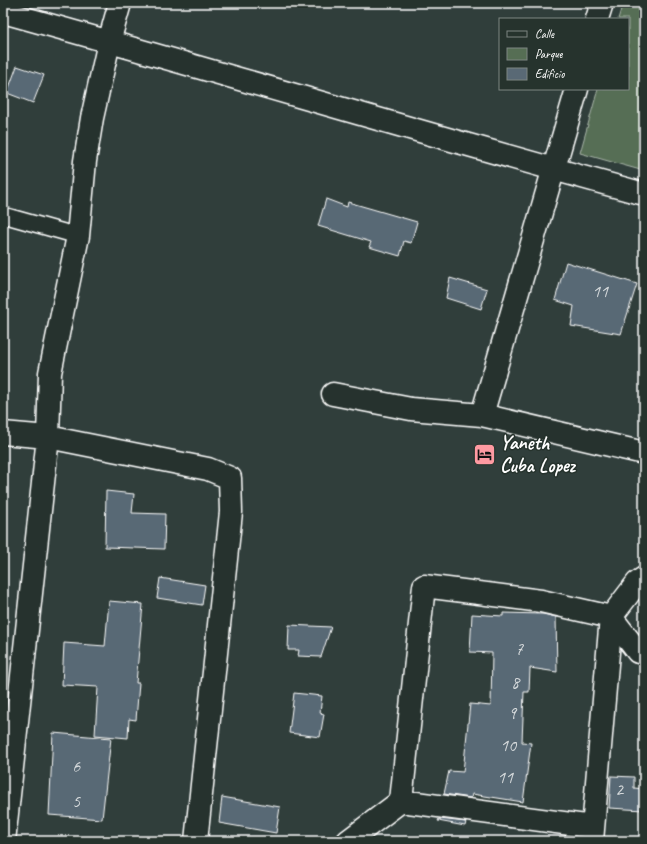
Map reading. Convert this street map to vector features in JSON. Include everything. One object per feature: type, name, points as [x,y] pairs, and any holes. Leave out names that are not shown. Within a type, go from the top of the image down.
[{"type":"street","points":[[4,841],[48,437],[50,373],[78,236],[85,161],[92,118],[120,3]]},
{"type":"street","points":[[597,18],[602,3]]},
{"type":"street","points":[[3,12],[644,194]]},
{"type":"street","points":[[482,415],[577,90]]},
{"type":"street","points":[[333,394],[411,409],[482,415],[644,453]]},
{"type":"street","points":[[3,433],[48,437],[208,469],[230,478],[231,512],[196,841]]},
{"type":"street","points":[[348,841],[401,801],[592,834],[610,617],[637,583],[644,578]]},
{"type":"street","points":[[401,801],[424,586],[540,600],[610,617],[638,652],[644,653]]},
{"type":"lane","points":[[3,215],[78,236]]},
{"type":"green space","points":[[623,3],[644,3],[644,171],[580,153],[598,90],[629,90],[629,18],[618,18]]},
{"type":"building","points":[[17,66],[44,75],[33,103],[7,93]]},
{"type":"building","points":[[326,199],[347,207],[348,202],[417,222],[411,243],[404,241],[400,256],[369,247],[371,242],[318,226]]},
{"type":"building","points":[[566,262],[637,284],[621,334],[571,326],[574,306],[555,300]]},
{"type":"building","points":[[450,278],[487,289],[481,309],[446,298]]},
{"type":"building","points":[[106,491],[134,494],[132,513],[165,514],[164,549],[105,547]]},
{"type":"building","points":[[160,578],[205,585],[202,605],[157,598]]},
{"type":"building","points":[[109,601],[143,604],[136,683],[139,683],[136,720],[129,719],[128,738],[95,735],[98,687],[62,685],[64,643],[105,646]]},
{"type":"building","points":[[503,613],[543,614],[556,617],[557,672],[530,668],[529,692],[524,692],[522,742],[531,743],[523,802],[472,794],[471,798],[444,794],[449,771],[463,772],[470,704],[491,706],[492,653],[470,652],[472,614],[503,616]]},
{"type":"building","points":[[289,625],[331,627],[321,657],[298,656],[299,650],[288,650]]},
{"type":"building","points":[[294,693],[322,696],[320,713],[324,714],[320,737],[289,733]]},
{"type":"building","points":[[53,733],[111,738],[102,819],[49,815]]},
{"type":"building","points":[[611,776],[634,777],[634,788],[644,789],[644,810],[609,808]]},
{"type":"building","points":[[222,797],[280,807],[276,833],[219,823]]},
{"type":"building","points":[[439,819],[466,822],[465,826],[438,821]]},
{"type":"place","name":"Yaneth Cuba Lopez","points":[[485,454]]}]
